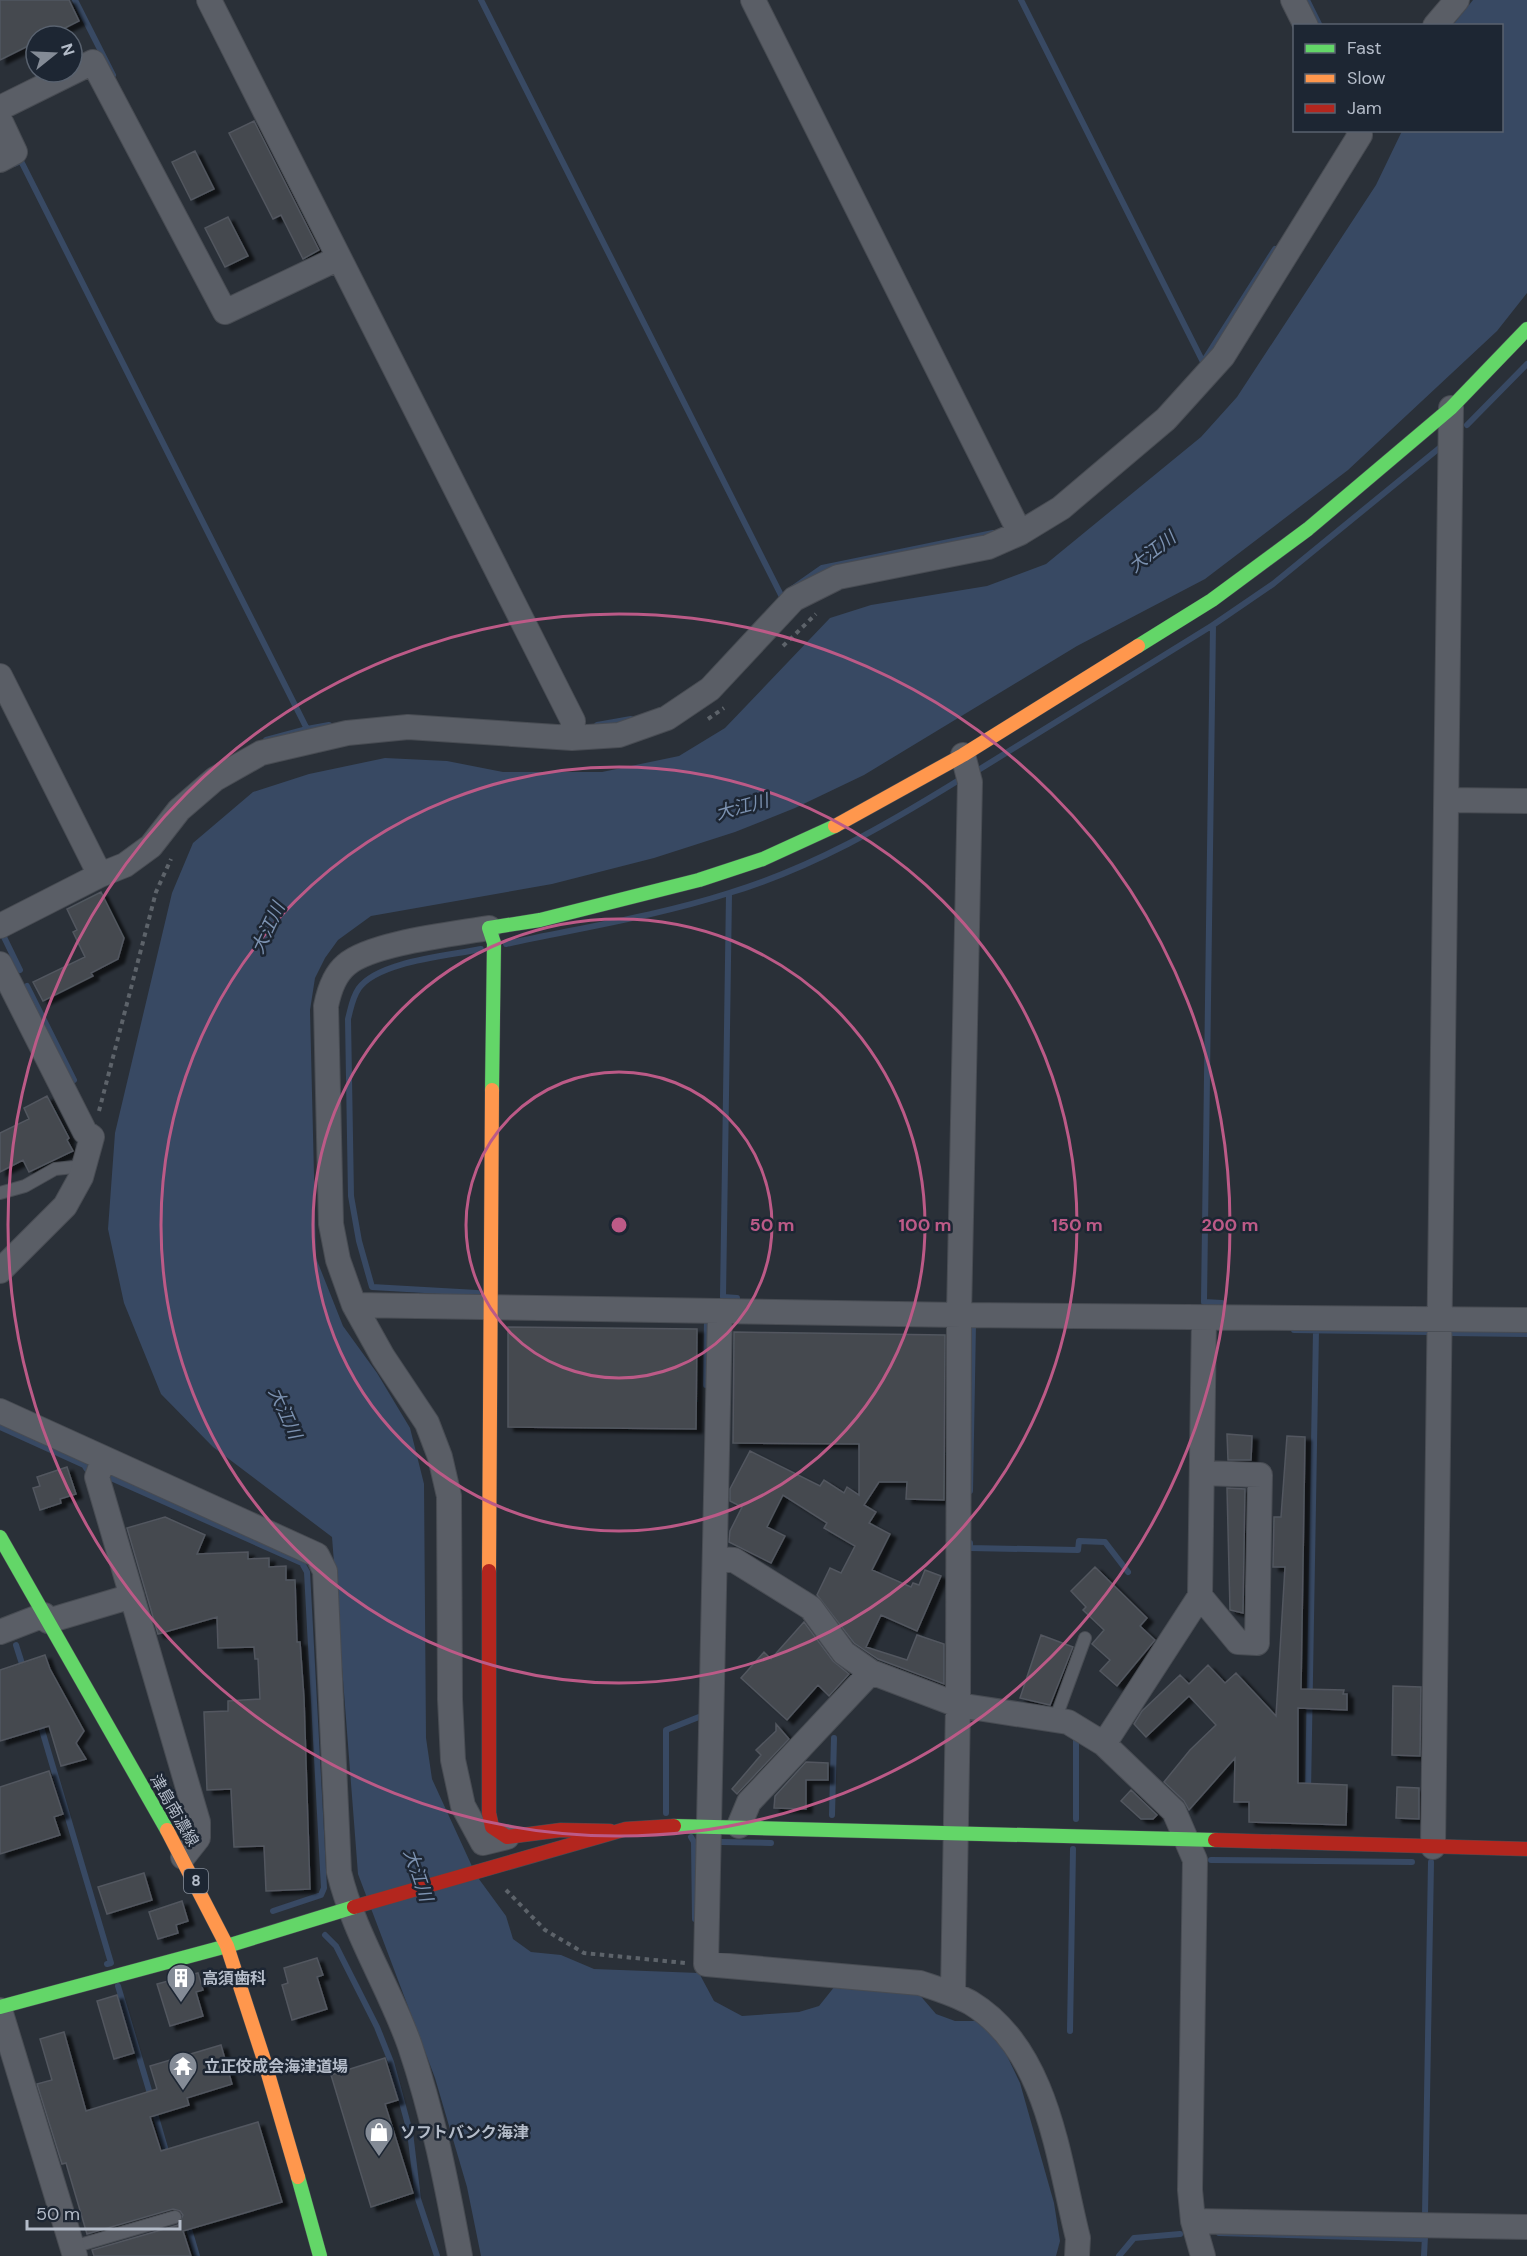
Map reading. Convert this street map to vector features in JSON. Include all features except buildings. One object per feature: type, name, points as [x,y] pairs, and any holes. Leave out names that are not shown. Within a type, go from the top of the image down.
[{"type":"street","points":[[209,0],[573,721],[572,738]]},
{"type":"street","points":[[753,0],[1020,533]]},
{"type":"street","points":[[1293,0],[1305,24]]},
{"type":"street","points":[[1437,24],[1456,0]]},
{"type":"street","points":[[0,108],[93,62],[225,312],[339,258]]},
{"type":"street","points":[[0,120],[15,152],[0,160]]},
{"type":"street","points":[[0,926],[100,875],[125,865],[151,846],[180,810],[215,779],[261,753],[347,733],[408,727],[572,738],[619,735],[667,718],[710,689],[794,599],[838,577],[988,547],[1020,533],[1061,508],[1166,419],[1223,356],[1361,132]]},
{"type":"street","points":[[1527,329],[1451,408],[1308,529],[1212,600],[963,755],[858,815],[763,859],[688,883],[540,920],[379,949],[345,965],[330,989],[326,1006],[331,1224],[338,1260],[354,1305],[383,1357],[427,1423],[440,1457],[449,1496],[450,1699],[453,1760],[463,1806],[483,1843],[507,1837],[561,1830],[610,1831],[658,1826],[739,1826],[1527,1849]]},
{"type":"street","points":[[1433,1847],[1448,800],[1451,408]]},
{"type":"street","points":[[0,676],[100,875]]},
{"type":"street","points":[[953,1994],[957,1832],[959,1315],[970,782],[963,755]]},
{"type":"street","points":[[1448,800],[1527,801]]},
{"type":"street","points":[[489,928],[494,943],[489,1307],[489,1813],[492,1827],[507,1837]]},
{"type":"street","points":[[0,964],[85,1132],[92,1137],[84,1166],[65,1206],[0,1271]]},
{"type":"street","points":[[354,1305],[959,1315],[1527,1320]]},
{"type":"street","points":[[720,1311],[706,1964],[920,1983],[953,1994],[972,2004],[1007,2033],[1021,2051],[1033,2076],[1045,2106],[1075,2227],[1077,2256]]},
{"type":"street","points":[[1104,1744],[1200,1596],[1204,1318]]},
{"type":"street","points":[[0,1411],[103,1460],[317,1555],[325,1571],[339,1872],[409,2045],[447,2181],[460,2256]]},
{"type":"street","points":[[103,1460],[97,1477],[198,1821],[198,1838],[183,1857]]},
{"type":"street","points":[[1200,1596],[1238,1642],[1257,1643],[1260,1475],[1202,1473]]},
{"type":"street","name":"津島南濃線","points":[[0,1537],[183,1857],[227,1946],[264,2060],[320,2256]]},
{"type":"street","points":[[716,1559],[734,1560],[811,1608],[844,1653],[871,1672],[958,1704],[1068,1722],[1104,1744],[1174,1811],[1195,1860],[1190,2190],[1193,2221],[1203,2256]]},
{"type":"street","points":[[0,1632],[132,1596]]},
{"type":"street","points":[[739,1826],[749,1802],[871,1672]]},
{"type":"street","points":[[74,2252],[0,2009],[227,1946],[610,1831]]},
{"type":"street","points":[[1193,2221],[1527,2228]]},
{"type":"lane","points":[[0,1193],[25,1186],[55,1169],[84,1166]]},
{"type":"lane","points":[[1055,1720],[1085,1638]]},
{"type":"lane","points":[[74,2252],[175,2217]]},
{"type":"path","points":[[780,650],[821,610]]},
{"type":"path","points":[[700,724],[727,704]]},
{"type":"path","points":[[92,1137],[156,892],[174,854]]},
{"type":"path","points":[[500,1883],[544,1930],[584,1953],[706,1964]]},
{"type":"water","name":"大江川","points":[[1473,0],[1527,0],[1527,293],[1497,331],[1348,470],[1205,579],[1077,646],[864,775],[795,808],[735,832],[654,858],[552,884],[371,916],[338,940],[325,958],[315,978],[310,1010],[316,1258],[343,1326],[377,1373],[410,1428],[424,1484],[426,1738],[432,1779],[476,1875],[506,1916],[513,1939],[531,1952],[561,1955],[594,1969],[699,1973],[714,2001],[742,2016],[799,2012],[819,2006],[835,1986],[918,1993],[936,2014],[955,2021],[976,2021],[997,2035],[1020,2083],[1054,2203],[1060,2241],[1056,2256],[481,2256],[467,2187],[435,2078],[358,1874],[332,1537],[213,1447],[161,1394],[124,1303],[108,1229],[115,1133],[172,893],[193,843],[253,792],[309,774],[385,758],[447,761],[503,772],[602,772],[679,756],[725,728],[830,618],[871,605],[987,586],[1046,564],[1201,437],[1237,397],[1376,185],[1402,132],[1503,132],[1503,24],[1454,24]]},
{"type":"waterway","points":[[75,0],[113,75]]},
{"type":"waterway","points":[[481,0],[782,597]]},
{"type":"waterway","points":[[1021,0],[1203,362]]},
{"type":"waterway","points":[[1307,0],[1319,24]]},
{"type":"waterway","points":[[14,164],[21,161],[307,729],[266,740]]},
{"type":"waterway","points":[[1203,362],[1275,249]]},
{"type":"waterway","points":[[1467,425],[1527,364]]},
{"type":"waterway","points":[[980,769],[1213,625],[1273,584],[1443,445]]},
{"type":"waterway","points":[[792,589],[822,568],[993,533]]},
{"type":"waterway","points":[[1213,625],[1204,1302],[1222,1303],[1224,1310]]},
{"type":"waterway","points":[[597,725],[631,719]]},
{"type":"waterway","points":[[307,729],[329,725]]},
{"type":"waterway","points":[[506,944],[674,908],[760,883],[848,844],[959,780]]},
{"type":"waterway","points":[[729,894],[723,1297],[737,1298],[737,1302]]},
{"type":"waterway","points":[[2,933],[20,970]]},
{"type":"waterway","points":[[477,1297],[477,1293],[372,1287],[359,1241],[351,1196],[348,1019],[353,999],[359,988],[382,972],[415,961],[481,949]]},
{"type":"waterway","points":[[27,986],[74,1080]]},
{"type":"waterway","points":[[706,1385],[707,1319]]},
{"type":"waterway","points":[[970,1491],[973,1324]]},
{"type":"waterway","points":[[1294,1330],[1430,1332]]},
{"type":"waterway","points":[[1308,1792],[1316,1330]]},
{"type":"waterway","points":[[1450,1333],[1527,1334]]},
{"type":"waterway","points":[[0,1427],[84,1465],[91,1475]]},
{"type":"waterway","points":[[105,1479],[111,1478],[302,1563],[307,1572],[324,1888],[321,1895],[273,1911]]},
{"type":"waterway","points":[[970,1543],[970,1548],[1078,1550],[1079,1541],[1105,1542],[1128,1572]]},
{"type":"waterway","points":[[16,1645],[24,1670]]},
{"type":"waterway","points":[[666,1813],[666,1730],[704,1715],[704,1713]]},
{"type":"waterway","points":[[39,1720],[111,1963],[107,1964]]},
{"type":"waterway","points":[[832,1815],[834,1738]]},
{"type":"waterway","points":[[1076,1741],[1076,1819]]},
{"type":"waterway","points":[[691,1837],[694,1842],[695,1919]]},
{"type":"waterway","points":[[721,1842],[771,1843]]},
{"type":"waterway","points":[[1070,2031],[1073,1849]]},
{"type":"waterway","points":[[1211,1860],[1412,1862]]},
{"type":"waterway","points":[[1425,2215],[1431,1862]]},
{"type":"waterway","points":[[325,1935],[336,1946],[377,2027],[391,2062],[410,2132],[418,2199],[437,2256]]},
{"type":"waterway","points":[[118,1986],[151,2097]]},
{"type":"waterway","points":[[154,2110],[168,2158]]},
{"type":"waterway","points":[[187,2222],[197,2256]]},
{"type":"waterway","points":[[1219,2233],[1425,2239]]},
{"type":"waterway","points":[[1119,2256],[1134,2238],[1180,2234]]},
{"type":"waterway","points":[[1424,2256],[1425,2236]]},
{"type":"traffic: fast","points":[[1138,646],[1212,600],[1308,529],[1451,408],[1527,329]]},
{"type":"traffic: fast","points":[[492,1090],[494,943],[489,928],[540,920],[699,880],[763,859],[835,826]]},
{"type":"traffic: fast","points":[[0,1537],[167,1830]]},
{"type":"traffic: fast","points":[[674,1826],[1215,1840]]},
{"type":"traffic: fast","points":[[0,2007],[227,1946],[354,1907]]},
{"type":"traffic: fast","points":[[298,2177],[320,2256]]},
{"type":"traffic: slow","points":[[835,826],[963,755],[1138,646]]},
{"type":"traffic: slow","points":[[489,1571],[492,1090]]},
{"type":"traffic: slow","points":[[167,1830],[227,1946],[264,2060],[298,2177]]},
{"type":"traffic: jam","points":[[489,1571],[489,1813],[492,1827],[507,1837],[561,1830],[610,1831]]},
{"type":"traffic: jam","points":[[354,1907],[626,1829],[674,1826]]},
{"type":"traffic: jam","points":[[1215,1840],[1527,1849]]},
{"type":"place","name":"高須歯科","points":[[181,2004]]},
{"type":"place","name":"立正佼成会海津道場","points":[[183,2092]]},
{"type":"place","name":"ソフトバンク海津","points":[[379,2158]]}]
